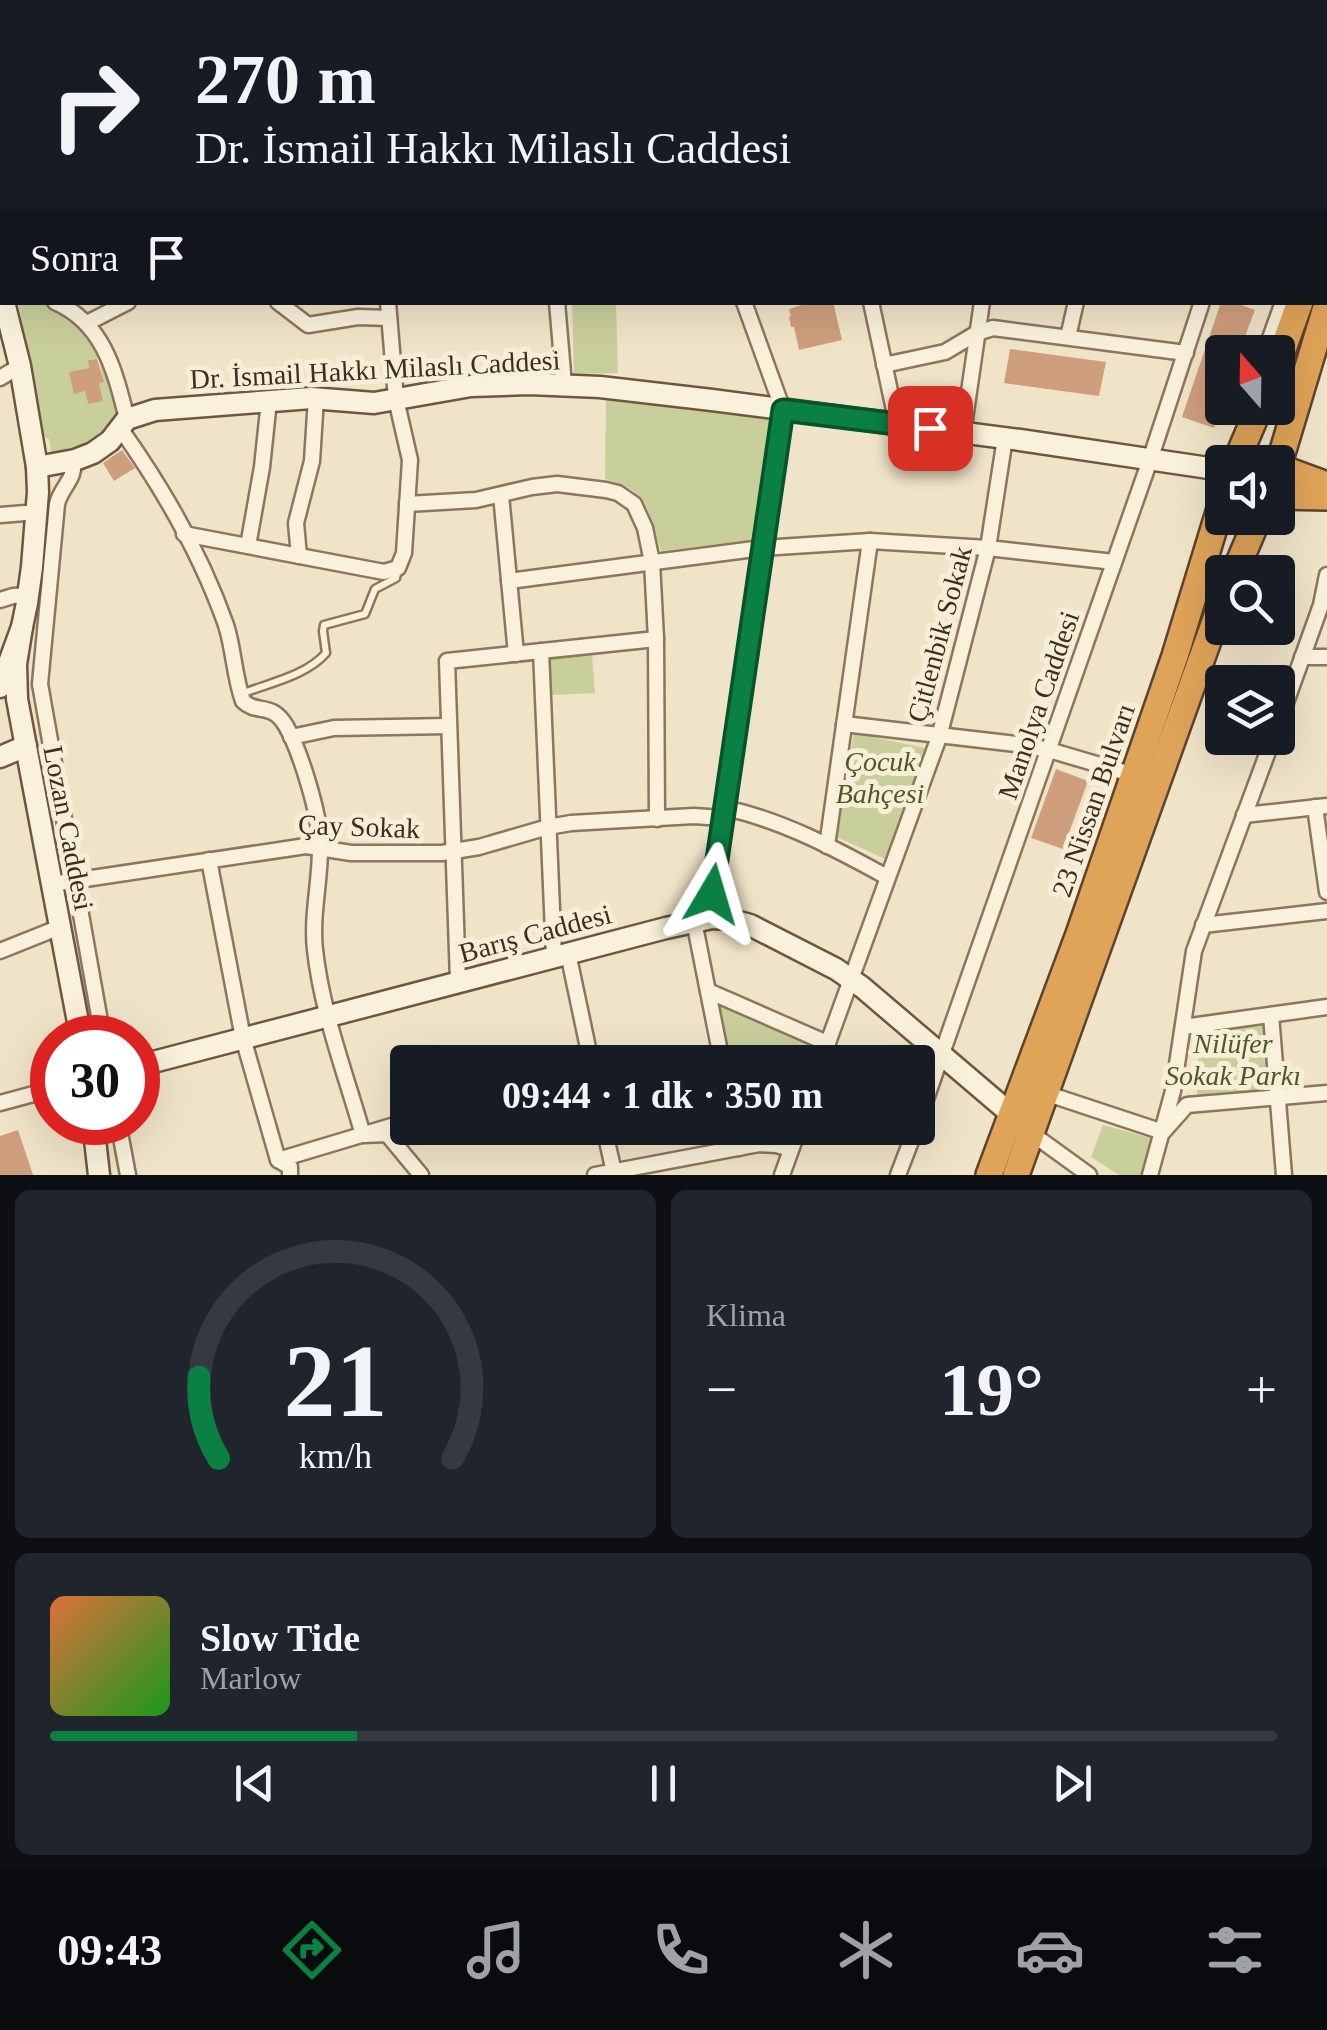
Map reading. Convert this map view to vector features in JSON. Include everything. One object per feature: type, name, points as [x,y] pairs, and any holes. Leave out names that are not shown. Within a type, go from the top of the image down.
[{"type":"highway","points":[[1288,335],[1299,305]]},
{"type":"highway","points":[[1283,445],[1327,305]]},
{"type":"highway","points":[[1295,473],[1327,485]]},
{"type":"highway","points":[[1295,496],[1327,497]]},
{"type":"highway","name":"23 Nissan Bulvarı","points":[[989,1175],[1079,934],[1175,656],[1212,535]]},
{"type":"highway","name":"23 Nissan Bulvarı","points":[[1016,1175],[1207,645]]},
{"type":"street","points":[[5,305],[47,508],[39,674],[99,1015]]},
{"type":"street","points":[[62,305],[87,323],[108,357],[119,386],[124,424],[206,576],[233,649],[242,700],[250,707],[266,708],[278,715],[292,738],[318,824],[314,935],[318,968],[363,1136]]},
{"type":"street","points":[[87,323],[122,305]]},
{"type":"street","points":[[184,534],[384,572],[398,568],[404,553],[410,460],[396,399],[389,310],[308,326],[282,305]]},
{"type":"street","points":[[557,305],[564,385]]},
{"type":"street","points":[[719,1045],[708,991],[703,920],[714,879],[783,410],[745,305]]},
{"type":"street","points":[[872,305],[897,424]]},
{"type":"street","points":[[963,433],[982,305]]},
{"type":"street","points":[[1068,337],[1075,305]]},
{"type":"street","name":"Manolya Caddesi","points":[[935,1075],[1201,305]]},
{"type":"street","points":[[1271,335],[1281,305]]},
{"type":"street","points":[[884,365],[946,352],[977,333],[1002,328],[1186,353]]},
{"type":"street","points":[[0,378],[20,366]]},
{"type":"street","name":"Dr. İsmail Hakkı Milaslı Caddesi","points":[[124,424],[143,413],[167,408],[316,398],[374,403],[471,386],[564,385],[897,424],[1150,460],[1205,461]]},
{"type":"street","points":[[299,556],[296,523],[312,461],[316,398]]},
{"type":"street","points":[[248,546],[269,401]]},
{"type":"street","points":[[37,468],[73,460],[101,448],[124,424]]},
{"type":"street","name":"Çitlenbik Sokak","points":[[828,1044],[939,736],[988,548],[1005,438]]},
{"type":"street","points":[[0,687],[22,627],[47,508],[74,473],[73,460]]},
{"type":"street","points":[[407,504],[462,502],[545,485],[618,493],[634,504],[650,544],[652,562],[657,818]]},
{"type":"street","points":[[501,496],[516,654]]},
{"type":"street","points":[[0,515],[47,508]]},
{"type":"street","points":[[827,846],[870,541]]},
{"type":"street","points":[[510,580],[762,548],[870,541],[988,548],[1114,562]]},
{"type":"street","points":[[1295,678],[1325,596],[1327,576]]},
{"type":"street","points":[[0,600],[28,595]]},
{"type":"street","name":"Lozan Caddesi","points":[[22,627],[16,678],[77,1015]]},
{"type":"street","points":[[458,981],[447,661],[656,639]]},
{"type":"street","points":[[541,651],[548,827],[561,954],[586,1045]]},
{"type":"street","points":[[1302,658],[1327,657]]},
{"type":"street","points":[[844,724],[1006,742],[1134,775]]},
{"type":"street","points":[[292,738],[334,728],[449,726]]},
{"type":"street","points":[[0,757],[26,746]]},
{"type":"street","points":[[1150,1175],[1174,1091],[1194,951],[1267,755]]},
{"type":"street","points":[[1244,815],[1321,806],[1327,892]]},
{"type":"street","name":"Çay Sokak","points":[[52,884],[306,846],[363,854],[454,852],[571,823],[724,813],[749,813],[887,877]]},
{"type":"street","points":[[209,860],[243,1038],[278,1160],[290,1166],[290,1175]]},
{"type":"street","points":[[1203,926],[1327,911]]},
{"type":"street","name":"Barış Caddesi","points":[[160,1060],[561,954],[703,920],[728,919],[750,926],[850,978],[1011,1114]]},
{"type":"street","points":[[0,951],[60,927]]},
{"type":"street","points":[[708,991],[828,1044]]},
{"type":"street","points":[[1183,1027],[1327,1007]]},
{"type":"street","points":[[1271,1015],[1284,1175]]},
{"type":"street","points":[[1163,1132],[1187,1105],[1327,1092]]},
{"type":"street","points":[[1045,1094],[1163,1132]]},
{"type":"street","points":[[0,1103],[30,1095]]},
{"type":"street","points":[[278,1160],[390,1127]]},
{"type":"street","points":[[1031,1133],[1089,1175]]},
{"type":"street","points":[[363,1136],[387,1134],[421,1175]]},
{"type":"street","points":[[595,1175],[768,1144],[791,1149]]},
{"type":"street","points":[[96,1145],[99,1175]]},
{"type":"street","points":[[122,1145],[128,1175]]},
{"type":"street","points":[[608,1145],[614,1172]]},
{"type":"street","points":[[782,1175],[793,1145]]},
{"type":"street","name":"Manolya Caddesi","points":[[898,1175],[909,1145]]},
{"type":"lane","points":[[240,694],[298,673],[322,658],[326,646],[324,625],[365,614],[375,590],[396,578],[398,568]]},
{"type":"green space","points":[[18,305],[44,305],[75,319],[102,356],[114,388],[116,418],[100,441],[57,457],[51,451],[49,439],[43,436]],"holes":[[[99,358],[103,382],[99,383],[103,401],[88,404],[85,391],[74,393],[70,372],[89,368],[88,360]]]},
{"type":"green space","points":[[572,305],[616,305],[618,373],[574,374]]},
{"type":"green space","points":[[606,395],[770,417],[751,540],[661,551],[639,496],[605,479]]},
{"type":"green space","points":[[592,654],[595,693],[552,695],[550,657]]},
{"type":"green space","name":"Çocuk Bahçesi","points":[[854,733],[925,748],[885,859],[837,837]]},
{"type":"green space","points":[[718,1005],[817,1045],[726,1045]]},
{"type":"green space","name":"Nilüfer Sokak Parkı","points":[[1264,1022],[1270,1089],[1197,1095],[1199,1031]]},
{"type":"green space","points":[[1103,1125],[1154,1139],[1143,1175],[1119,1175],[1091,1157]]},
{"type":"building","points":[[834,305],[842,340],[799,350],[789,309]]},
{"type":"building","points":[[1220,305],[1241,305],[1255,310],[1245,335],[1210,335]]},
{"type":"building","points":[[1010,349],[1106,362],[1099,396],[1004,383]]},
{"type":"building","points":[[1205,349],[1205,425],[1182,417]]},
{"type":"building","points":[[97,359],[104,382],[99,383],[103,401],[88,404],[85,391],[74,394],[69,372],[89,368],[88,360]]},
{"type":"building","points":[[122,450],[135,468],[114,481],[103,463]]},
{"type":"building","points":[[1056,769],[1088,781],[1063,849],[1031,838]]},
{"type":"building","points":[[18,1130],[33,1175],[0,1175],[0,1136]]},
{"type":"route","points":[[712,894],[783,410],[930,428]]}]
